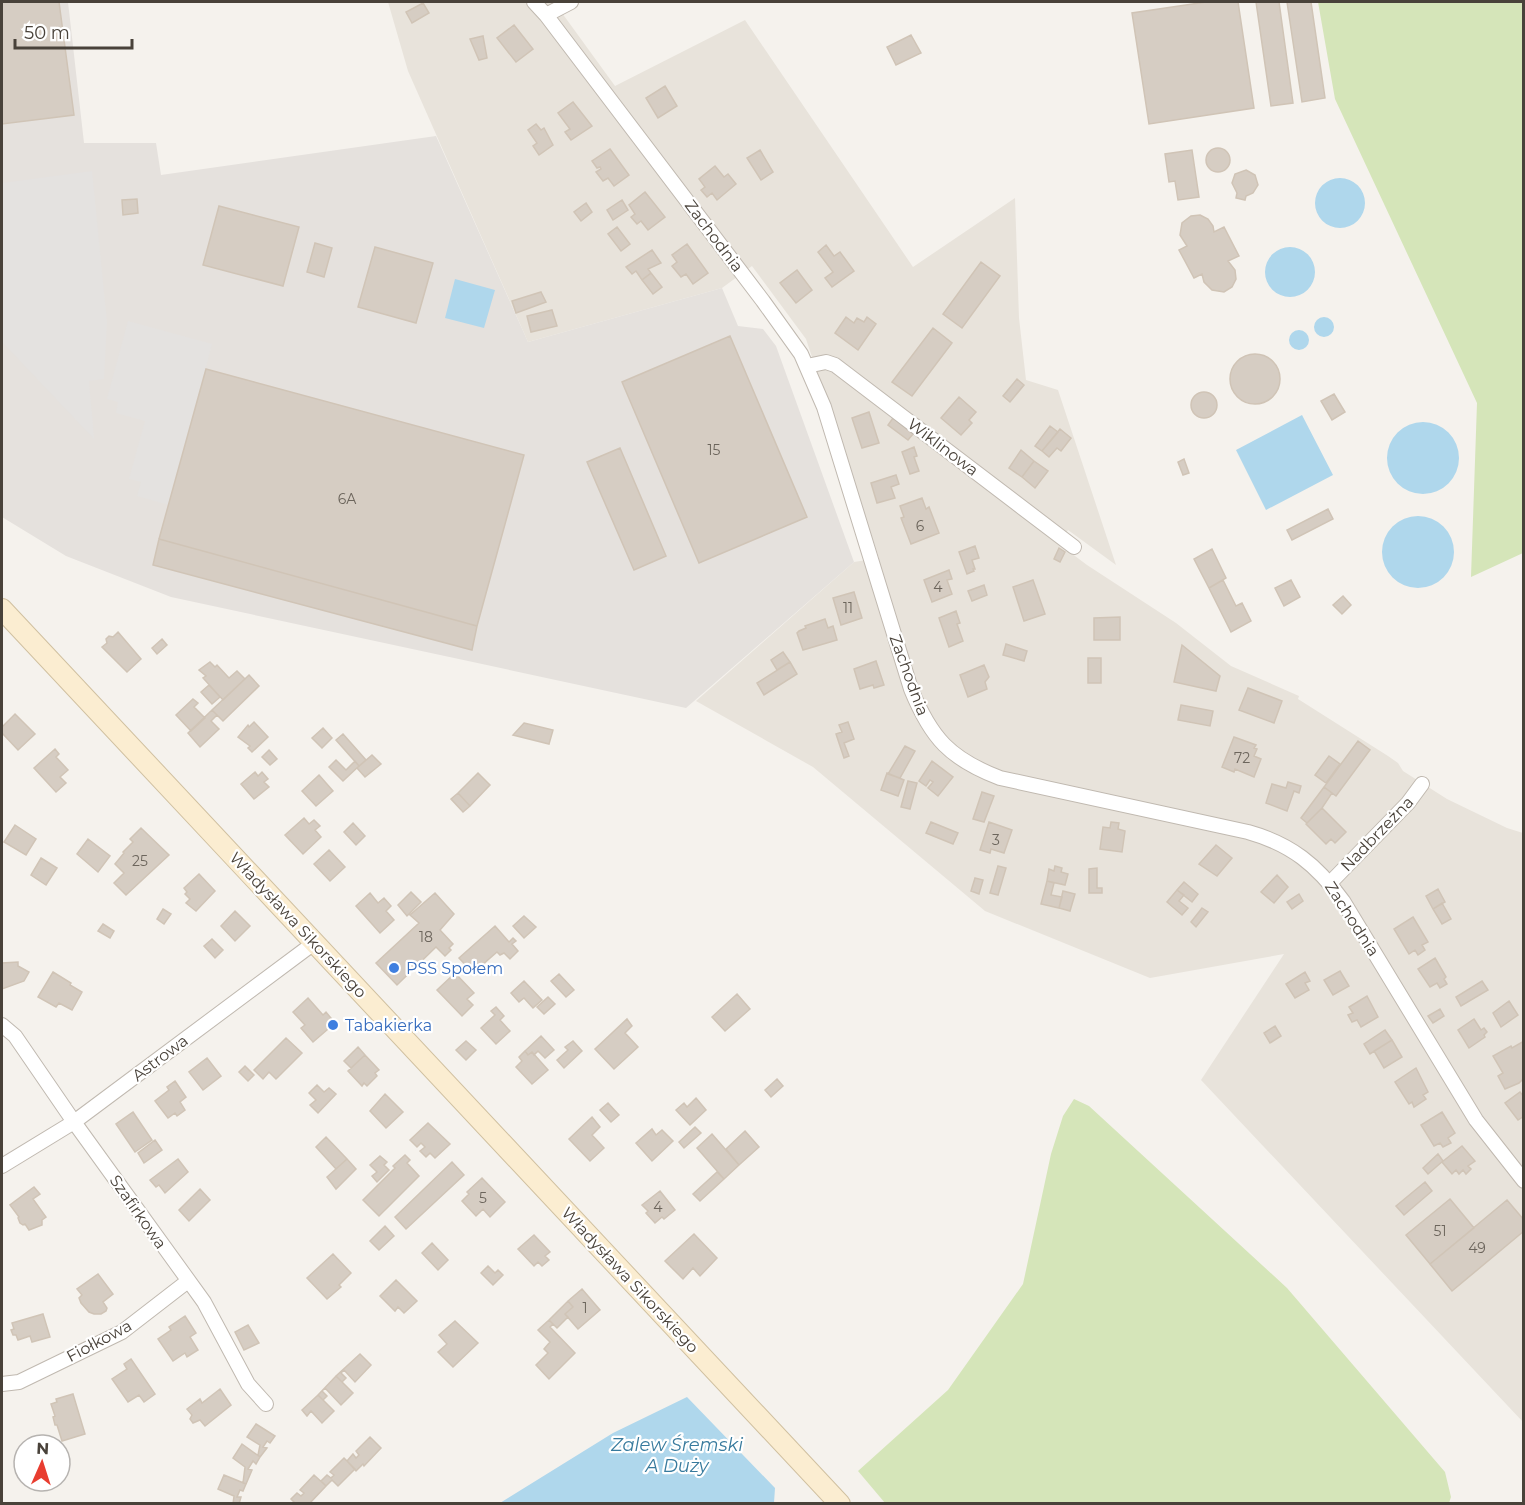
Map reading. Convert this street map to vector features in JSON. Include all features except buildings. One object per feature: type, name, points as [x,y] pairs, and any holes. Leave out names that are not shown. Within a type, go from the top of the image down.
[{"type":"main road","name":"Władysława Sikorskiego","points":[[2,609],[840,1503]]},
{"type":"street","name":"Zachodnia","points":[[534,2],[779,321],[807,366],[824,407],[911,689],[927,724],[944,745],[964,762],[1000,778],[1260,835],[1294,851],[1314,867],[1343,901],[1476,1120],[1524,1181]]},
{"type":"street","points":[[546,15],[571,2]]},
{"type":"street","name":"Wiklinowa","points":[[807,366],[820,362],[835,365],[1074,547]]},
{"type":"street","name":"Nadbrzeżna","points":[[1329,883],[1408,803],[1422,784]]},
{"type":"street","name":"Astrowa","points":[[2,1166],[74,1122],[314,943]]},
{"type":"street","name":"Szafirkowa","points":[[2,1025],[15,1036],[204,1302],[248,1384],[266,1404]]},
{"type":"street","name":"Fiołkowa","points":[[2,1384],[19,1382],[122,1332],[188,1281]]},
{"type":"shaded area","points":[[2,2],[68,2],[84,143],[156,143],[161,175],[436,136],[528,342],[722,288],[738,326],[763,329],[776,346],[854,562],[686,708],[171,597],[66,556],[2,517]]},
{"type":"shaded area","points":[[388,2],[554,2],[615,86],[745,20],[913,267],[1015,198],[1019,318],[1026,380],[1058,390],[1116,565],[1068,530],[1059,544],[1176,623],[1231,666],[1299,696],[1298,699],[1388,756],[1398,763],[1403,771],[1447,799],[1507,828],[1523,833],[1523,1422],[1201,1080],[1284,954],[1150,978],[985,911],[813,767],[696,701],[854,562],[879,558],[806,339],[752,266],[722,288],[528,342],[408,71]]},
{"type":"shaded area","points":[[92,171],[107,322],[104,379],[89,381],[94,439],[2,342],[2,183]]},
{"type":"shaded area","points":[[128,321],[212,344],[169,505],[137,496],[141,482],[129,479],[145,421],[116,413],[118,402],[107,399]]},
{"type":"green space","points":[[1318,2],[1523,2],[1523,553],[1471,577],[1477,403],[1335,99]]},
{"type":"green space","points":[[1074,1099],[1089,1106],[1287,1288],[1445,1472],[1451,1497],[1449,1503],[885,1503],[858,1471],[948,1390],[1023,1284],[1051,1154],[1063,1116]]},
{"type":"water","points":[[1340,178],[1354,182],[1361,189],[1365,203],[1361,217],[1354,224],[1340,228],[1326,224],[1319,217],[1315,203],[1319,189],[1326,182]]},
{"type":"water","points":[[1290,247],[1304,251],[1311,258],[1315,272],[1311,286],[1304,293],[1290,297],[1276,293],[1269,286],[1265,272],[1269,258],[1276,251]]},
{"type":"water","points":[[455,279],[495,290],[484,328],[445,318]]},
{"type":"water","points":[[1324,317],[1331,320],[1334,327],[1331,334],[1324,337],[1317,334],[1314,327],[1317,320]]},
{"type":"water","points":[[1299,330],[1306,333],[1309,340],[1306,347],[1299,350],[1292,347],[1289,340],[1292,333]]},
{"type":"water","points":[[1302,415],[1333,475],[1266,510],[1236,450]]},
{"type":"water","points":[[1430,422],[1449,432],[1457,444],[1459,458],[1457,472],[1449,484],[1437,492],[1416,494],[1397,484],[1389,472],[1387,451],[1397,432],[1409,424]]},
{"type":"water","points":[[1425,516],[1444,526],[1452,538],[1454,552],[1452,566],[1444,578],[1432,586],[1411,588],[1392,578],[1384,566],[1382,545],[1392,526],[1404,518]]},
{"type":"water","name":"Zalew Śremski A Duży","points":[[687,1397],[775,1488],[774,1503],[500,1503],[613,1433]]},
{"type":"place","name":"PSS Społem","points":[[394,968]]},
{"type":"place","name":"Tabakierka","points":[[333,1025]]}]
